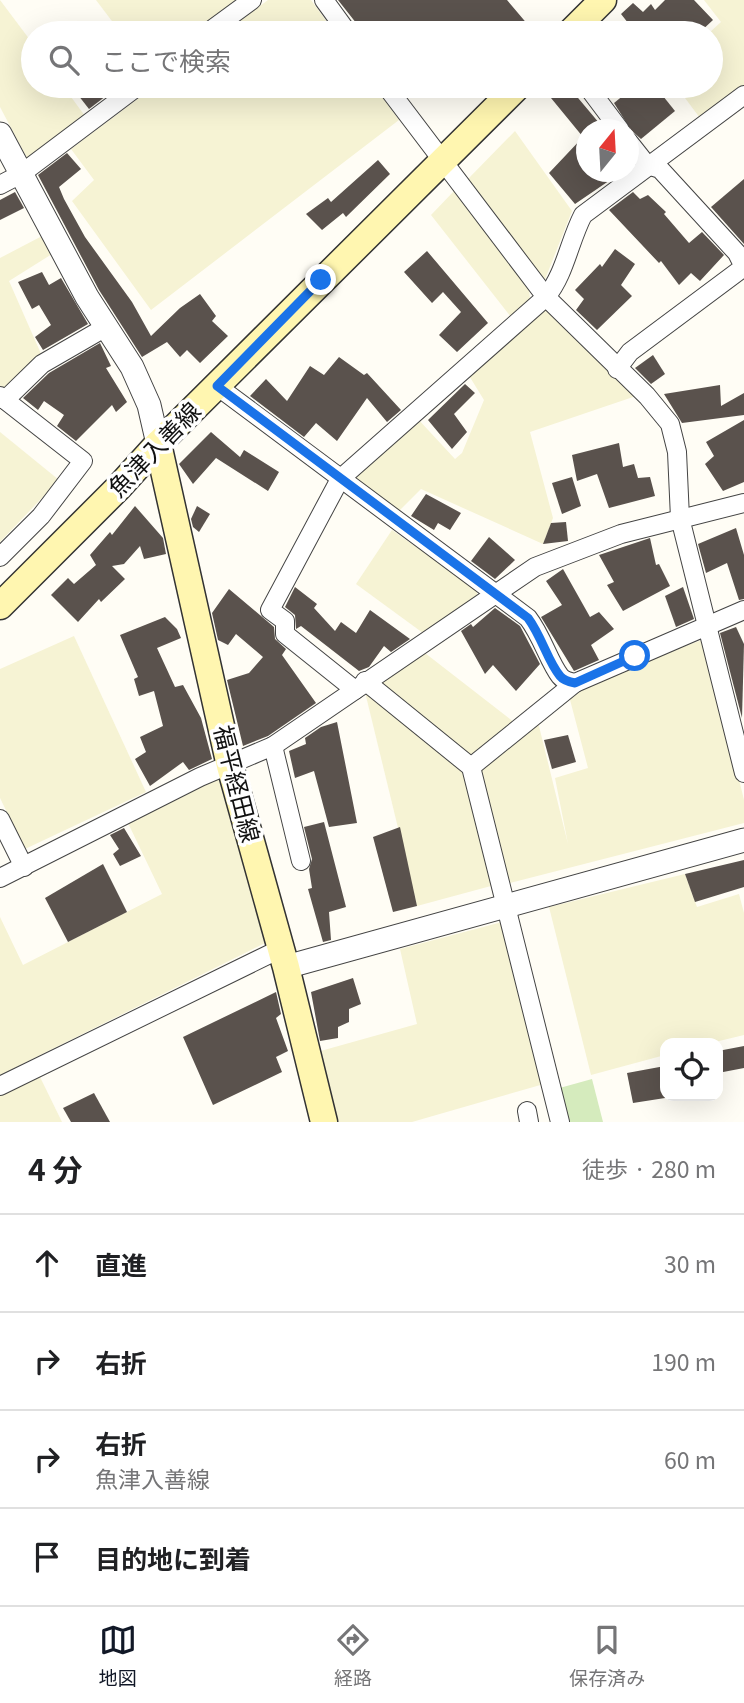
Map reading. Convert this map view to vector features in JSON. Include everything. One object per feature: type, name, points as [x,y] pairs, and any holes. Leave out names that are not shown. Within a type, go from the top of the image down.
[{"type":"main road","points":[[582,21],[603,0]]},
{"type":"main road","name":"魚津入善線","points":[[0,606],[119,488],[158,444],[506,98]]},
{"type":"main road","name":"福平経田線","points":[[158,444],[230,766],[283,958],[324,1122]]},
{"type":"street","points":[[224,21],[252,0]]},
{"type":"street","points":[[324,0],[339,21]]},
{"type":"street","points":[[560,1122],[504,907],[471,766],[285,634],[285,621],[270,610],[340,479],[546,297],[558,282],[571,239],[583,215],[744,95]]},
{"type":"street","points":[[10,180],[122,98]]},
{"type":"street","points":[[395,98],[546,297],[647,396],[670,424],[677,452],[680,518],[744,773]]},
{"type":"street","points":[[596,98],[612,119]]},
{"type":"street","points":[[0,134],[10,180],[132,367],[149,405],[158,444]]},
{"type":"street","points":[[617,369],[630,352],[744,267],[737,253],[660,169],[647,165],[639,155]]},
{"type":"street","points":[[0,557],[41,516],[83,461],[3,398],[42,364],[106,327]]},
{"type":"street","points":[[217,386],[528,618],[542,636],[560,676],[575,683]]},
{"type":"street","points":[[0,878],[200,777],[272,746],[535,567],[621,534],[744,503]]},
{"type":"street","points":[[471,766],[575,683],[744,610]]},
{"type":"street","points":[[272,746],[301,861]]},
{"type":"street","points":[[0,819],[24,867]]},
{"type":"street","points":[[0,1086],[283,958],[504,907],[744,840]]},
{"type":"shaded area","points":[[0,0],[21,28],[21,98],[72,98],[85,116],[27,158],[0,107]]},
{"type":"shaded area","points":[[96,0],[237,0],[209,21],[112,21]]},
{"type":"shaded area","points":[[268,0],[311,0],[326,21],[240,21]]},
{"type":"shaded area","points":[[704,0],[744,0],[744,86],[700,118],[685,98],[723,98],[723,21]]},
{"type":"shaded area","points":[[139,98],[383,98],[399,120],[151,310],[72,201],[94,180],[71,149]]},
{"type":"shaded area","points":[[515,131],[572,211],[544,282],[467,180]]},
{"type":"shaded area","points":[[455,190],[529,289],[530,299],[511,317],[431,215]]},
{"type":"shaded area","points":[[44,235],[52,254],[9,281],[42,356],[6,390],[0,386],[0,258]]},
{"type":"shaded area","points":[[544,305],[636,396],[530,432],[553,518],[543,544],[421,489],[397,513],[351,478],[417,418],[455,459],[462,453],[484,400],[468,374]]},
{"type":"shaded area","points":[[0,432],[59,480],[0,542]]},
{"type":"shaded area","points":[[392,530],[477,590],[477,598],[423,633],[356,584]]},
{"type":"shaded area","points":[[74,636],[146,792],[25,849],[0,798],[0,669]]},
{"type":"shaded area","points":[[705,639],[744,800],[744,823],[506,884],[478,769],[538,722],[568,844],[555,778],[588,768],[569,696],[634,664]]},
{"type":"shaded area","points":[[425,653],[515,723],[470,756],[379,682]]},
{"type":"shaded area","points":[[365,692],[464,771],[491,886],[417,906]]},
{"type":"shaded area","points":[[220,776],[226,777],[265,943],[0,1075],[0,917],[23,965],[162,894],[128,823]]},
{"type":"shaded area","points":[[685,874],[697,907],[739,894],[744,913],[744,1035],[723,1040],[660,1038],[660,1056],[591,1075],[549,907]]},
{"type":"shaded area","points":[[502,922],[544,1084],[412,1122],[333,1122],[317,1052],[417,1024],[400,949]]},
{"type":"shaded area","points":[[40,1077],[62,1122],[0,1122],[0,1096]]},
{"type":"green space","points":[[592,1079],[603,1122],[564,1122],[556,1089]]},
{"type":"building","points":[[338,0],[507,0],[525,21],[487,21],[355,21]]},
{"type":"building","points":[[665,0],[694,0],[713,20],[627,21],[621,14],[633,3],[643,12],[651,4],[655,10]]},
{"type":"building","points":[[80,98],[103,98],[89,109]]},
{"type":"building","points":[[551,98],[578,98],[596,119],[576,119],[576,128]]},
{"type":"building","points":[[620,98],[665,98],[675,111],[641,139],[639,119],[624,119],[614,103]]},
{"type":"building","points":[[576,144],[576,182],[607,182],[575,204],[549,173]]},
{"type":"building","points":[[67,153],[81,169],[59,187],[64,199],[85,237],[132,302],[151,336],[180,308],[200,294],[216,316],[212,321],[228,336],[200,363],[187,350],[180,357],[167,342],[142,357],[99,290],[38,175]]},
{"type":"building","points":[[378,160],[390,174],[346,217],[343,213],[322,230],[306,214],[328,198],[331,202]]},
{"type":"building","points":[[744,179],[744,244],[711,207]]},
{"type":"building","points":[[15,192],[24,208],[0,220],[0,200]]},
{"type":"building","points":[[633,192],[640,199],[648,195],[666,212],[664,214],[689,243],[702,232],[724,255],[700,281],[691,273],[679,285],[661,261],[659,263],[609,210]]},
{"type":"building","points":[[615,249],[635,264],[621,285],[632,296],[597,330],[576,310],[584,299],[575,290],[600,264],[602,267]]},
{"type":"building","points":[[427,251],[488,323],[457,352],[439,335],[461,312],[443,292],[432,303],[404,272]]},
{"type":"building","points":[[42,272],[49,285],[61,278],[88,324],[43,350],[35,337],[51,325],[39,305],[32,309],[18,282]]},
{"type":"building","points":[[100,343],[111,366],[106,368],[127,402],[116,412],[112,405],[76,441],[57,426],[64,415],[44,401],[38,410],[23,398],[49,373]]},
{"type":"building","points":[[653,355],[665,374],[651,384],[635,368]]},
{"type":"building","points":[[339,357],[364,375],[367,373],[401,410],[387,422],[367,398],[337,441],[316,423],[304,437],[250,396],[266,379],[287,401],[310,366],[324,375]]},
{"type":"building","points":[[465,384],[475,393],[454,414],[467,432],[452,449],[428,420]]},
{"type":"building","points":[[720,385],[721,406],[744,393],[744,415],[682,423],[664,394]]},
{"type":"building","points":[[744,420],[744,482],[723,491],[705,464],[714,456],[706,442]]},
{"type":"building","points":[[211,432],[240,457],[244,450],[279,472],[268,491],[216,458],[193,484],[179,464]]},
{"type":"building","points":[[619,443],[623,467],[634,464],[638,478],[650,477],[655,496],[609,508],[597,474],[577,481],[572,455]]},
{"type":"building","points":[[572,477],[581,506],[562,514],[552,483]]},
{"type":"building","points":[[426,494],[461,513],[450,530],[438,523],[434,530],[411,516]]},
{"type":"building","points":[[135,506],[163,538],[166,554],[144,559],[140,546],[124,564],[112,566],[125,579],[101,602],[99,599],[78,622],[51,595],[68,578],[74,584],[96,565],[90,555],[110,532],[112,535]]},
{"type":"building","points":[[197,506],[210,514],[199,532],[193,527],[191,519]]},
{"type":"building","points":[[566,522],[568,541],[543,544],[551,523]]},
{"type":"building","points":[[736,528],[744,555],[744,599],[739,600],[727,563],[706,573],[698,544]]},
{"type":"building","points":[[489,537],[515,560],[495,579],[471,561]]},
{"type":"building","points":[[650,538],[656,565],[659,564],[670,586],[623,611],[607,585],[614,582],[599,555]]},
{"type":"building","points":[[563,569],[590,617],[599,612],[614,629],[591,645],[599,660],[574,671],[541,617],[562,605],[546,581]]},
{"type":"building","points":[[295,587],[317,604],[314,608],[335,631],[341,622],[356,633],[370,610],[410,639],[391,652],[384,646],[369,667],[359,671],[301,626],[296,629],[295,615],[285,607]]},
{"type":"building","points":[[683,587],[694,619],[676,627],[665,596]]},
{"type":"building","points":[[229,589],[274,627],[275,639],[286,649],[282,655],[316,703],[268,736],[243,746],[227,680],[249,673],[263,657],[236,634],[228,645],[218,640],[212,613]]},
{"type":"building","points":[[495,608],[520,626],[540,664],[516,691],[493,665],[485,674],[461,631],[471,624],[473,627]]},
{"type":"building","points":[[165,617],[177,629],[181,638],[157,648],[175,687],[183,685],[201,718],[212,759],[189,770],[183,762],[150,786],[135,759],[146,752],[140,737],[163,726],[154,691],[139,696],[134,679],[138,677],[120,635]]},
{"type":"building","points":[[736,627],[744,644],[742,718],[720,633]]},
{"type":"building","points":[[337,722],[357,823],[329,827],[314,771],[295,778],[289,751],[306,744],[305,738],[321,727]]},
{"type":"building","points":[[568,735],[576,762],[552,769],[544,740]]},
{"type":"building","points":[[324,822],[346,907],[329,912],[331,940],[323,942],[308,889],[312,888],[309,869],[312,859],[304,827]]},
{"type":"building","points":[[400,827],[417,906],[393,912],[373,837]]},
{"type":"building","points":[[124,828],[141,856],[120,866],[113,854],[119,849],[110,835]]},
{"type":"building","points":[[744,860],[744,887],[695,902],[685,874]]},
{"type":"building","points":[[103,864],[127,912],[68,942],[45,898]]},
{"type":"building","points":[[353,978],[361,1004],[349,1009],[349,1022],[338,1027],[338,1038],[320,1041],[311,992]]},
{"type":"building","points":[[276,992],[281,1014],[276,1018],[288,1051],[276,1057],[282,1072],[213,1105],[183,1037]]},
{"type":"building","points":[[744,1046],[744,1068],[723,1072],[723,1050]]},
{"type":"building","points":[[660,1067],[660,1099],[633,1103],[627,1073]]},
{"type":"building","points":[[94,1093],[110,1122],[71,1122],[63,1108]]},
{"type":"route","points":[[321,280],[217,386],[528,618],[542,636],[560,676],[568,682],[575,683],[635,656]]}]
